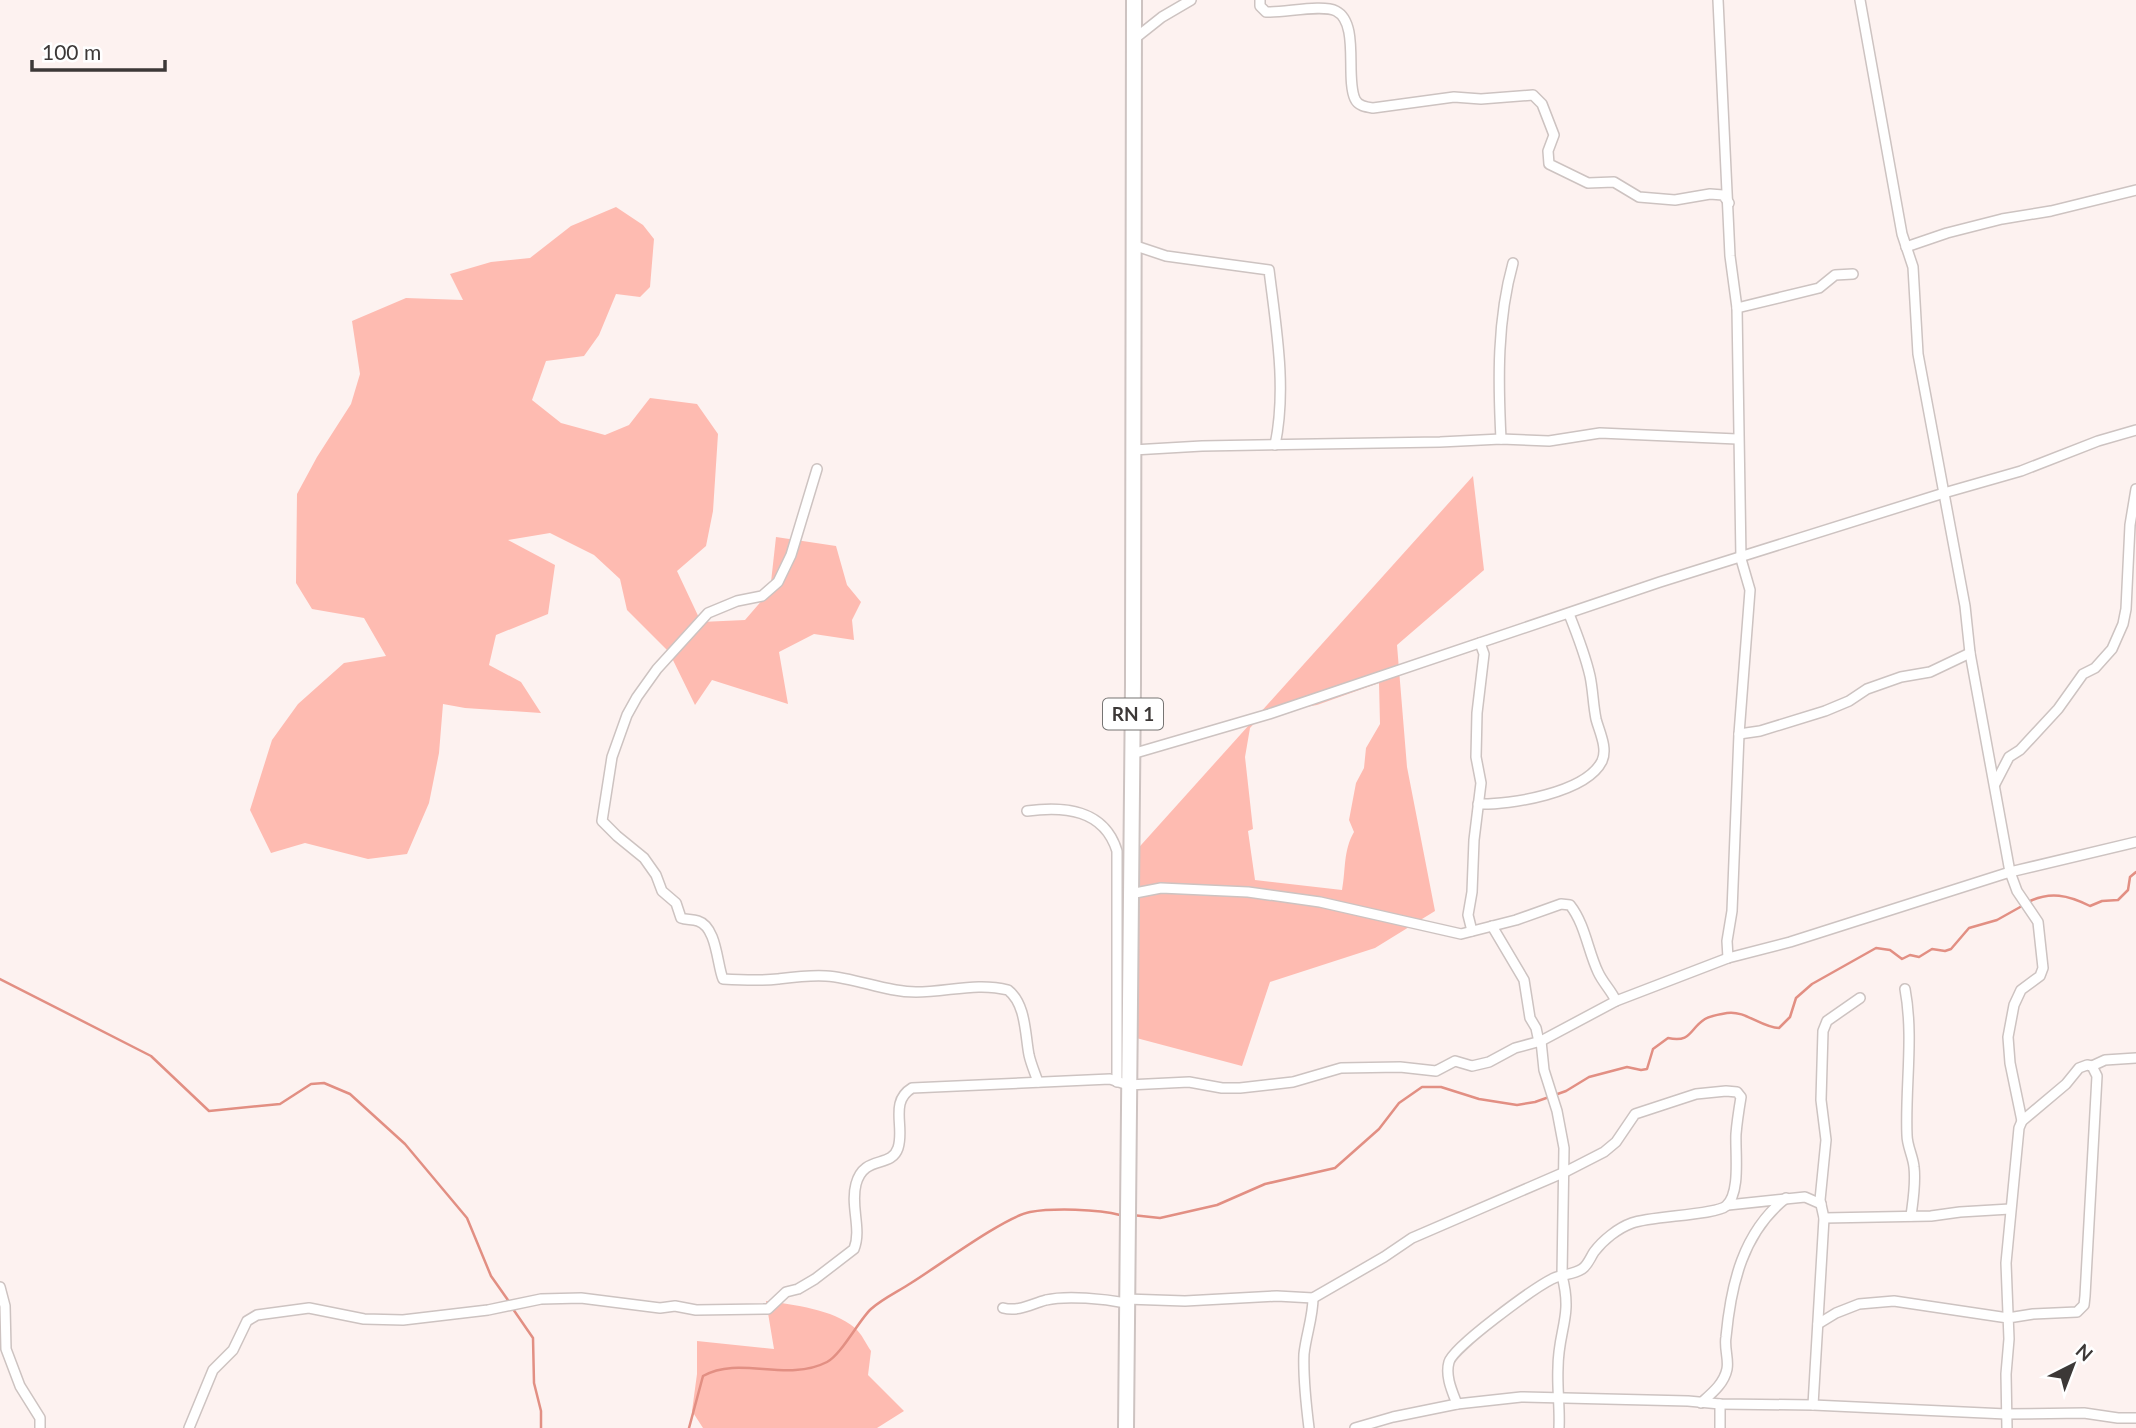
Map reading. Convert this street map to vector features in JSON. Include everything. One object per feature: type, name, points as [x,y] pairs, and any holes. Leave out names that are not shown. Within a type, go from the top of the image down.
[{"type":"main road","name":"RN 1","points":[[1126,1428],[1123,1083],[1132,754],[1134,0]]},
{"type":"street","points":[[1133,40],[1162,17],[1191,0]]},
{"type":"street","points":[[1260,0],[1260,6],[1266,12],[1315,9],[1335,10],[1341,15],[1348,25],[1353,87],[1355,99],[1361,106],[1373,108],[1454,97],[1481,99],[1533,95],[1542,104],[1554,135],[1548,151],[1549,164],[1567,174],[1588,183],[1614,182],[1639,198],[1675,200],[1710,194],[1723,195],[1729,203]]},
{"type":"street","points":[[1718,0],[1730,256],[1737,308],[1741,559],[1750,590],[1739,734],[1728,958]]},
{"type":"street","points":[[1860,0],[1906,247],[1913,267],[1918,354],[2010,872],[2017,891],[2038,922],[2043,968],[2040,976],[2021,990],[2014,1004],[2008,1037],[2010,1063],[2022,1121],[2015,1150],[2006,1264],[2007,1428]]},
{"type":"street","points":[[1906,247],[1991,222],[2136,190]]},
{"type":"street","points":[[1133,245],[1166,256],[1269,270],[1280,383],[1280,418],[1275,445]]},
{"type":"street","points":[[1501,439],[1499,349],[1506,286],[1513,263]]},
{"type":"street","points":[[1737,308],[1819,288],[1835,275],[1853,274]]},
{"type":"street","points":[[1132,754],[1269,715],[1660,582],[2021,471],[2098,441],[2136,430]]},
{"type":"street","points":[[1133,450],[1501,439],[1549,441],[1600,433],[1737,439]]},
{"type":"street","points":[[817,469],[791,555],[778,582],[762,596],[737,601],[708,612],[636,697],[612,757],[602,821],[644,858],[656,875],[662,891],[676,903],[681,918],[698,921],[706,926],[714,944],[723,979],[776,979],[803,975],[857,980],[881,989],[913,992],[939,992],[974,986],[1008,990],[1021,1009],[1030,1058],[1038,1082]]},
{"type":"street","points":[[1994,786],[2009,757],[2021,751],[2058,709],[2083,674],[2095,668],[2112,649],[2123,624],[2126,609],[2130,525],[2136,489]]},
{"type":"street","points":[[1478,804],[1503,804],[1567,787],[1590,775],[1602,762],[1605,751],[1590,675],[1569,614]]},
{"type":"street","points":[[1472,931],[1468,915],[1481,783],[1476,757],[1484,654],[1480,643]]},
{"type":"street","points":[[1739,734],[1760,731],[1825,710],[1849,701],[1867,689],[1901,677],[1930,672],[1970,653]]},
{"type":"street","points":[[1027,811],[1049,808],[1079,811],[1113,838],[1117,851],[1123,1083]]},
{"type":"street","points":[[189,1428],[213,1370],[233,1350],[247,1321],[257,1315],[309,1308],[363,1319],[403,1320],[488,1310],[541,1299],[581,1298],[660,1308],[676,1306],[696,1310],[768,1309],[786,1292],[798,1289],[815,1279],[855,1249],[857,1234],[853,1205],[859,1175],[873,1163],[892,1157],[897,1150],[898,1107],[907,1091],[919,1086],[1110,1079],[1123,1083],[1189,1082],[1222,1088],[1240,1088],[1293,1083],[1341,1068],[1400,1067],[1436,1071],[1455,1062],[1472,1066],[1489,1062],[1515,1048],[1540,1041],[1616,1001],[1728,958],[1779,945],[2010,872],[2136,842]]},
{"type":"street","points":[[1130,894],[1161,888],[1248,891],[1320,902],[1461,934],[1561,904],[1570,905],[1600,976],[1616,1001]]},
{"type":"street","points":[[1492,926],[1524,980],[1530,1018],[1540,1041],[1544,1070],[1558,1111],[1564,1148],[1562,1276],[1567,1311],[1558,1366],[1559,1428]]},
{"type":"street","points":[[1905,989],[1909,1053],[1907,1138],[1912,1154],[1915,1189],[1911,1216]]},
{"type":"street","points":[[1813,1405],[1824,1218],[1821,1204],[1826,1140],[1821,1100],[1823,1031],[1827,1021],[1860,998]]},
{"type":"street","points":[[2022,1121],[2087,1065],[2092,1066],[2105,1060],[2136,1058]]},
{"type":"street","points":[[1818,1324],[1859,1304],[1894,1301],[2008,1318],[2077,1312],[2084,1305],[2097,1076],[2092,1066]]},
{"type":"street","points":[[1003,1308],[1010,1310],[1031,1307],[1047,1300],[1101,1298],[1126,1301],[1185,1301],[1277,1296],[1313,1298],[1412,1238],[1565,1172],[1604,1152],[1616,1142],[1634,1114],[1696,1094],[1726,1091],[1737,1092],[1741,1097],[1736,1136],[1734,1193],[1728,1205]]},
{"type":"street","points":[[1457,1404],[1447,1371],[1450,1359],[1494,1320],[1551,1279],[1580,1271],[1595,1251],[1624,1226],[1660,1217],[1719,1210],[1728,1205],[1786,1198],[1805,1197],[1821,1204]]},
{"type":"street","points":[[1701,1403],[1714,1392],[1727,1369],[1725,1342],[1741,1258],[1769,1212],[1786,1198]]},
{"type":"street","points":[[1824,1218],[1911,1216],[2010,1209]]},
{"type":"street","points":[[0,1287],[5,1306],[6,1349],[20,1386],[40,1418],[40,1428]]},
{"type":"street","points":[[1310,1428],[1306,1408],[1304,1354],[1313,1312],[1313,1298]]},
{"type":"street","points":[[1355,1428],[1393,1416],[1457,1404],[1521,1397],[1720,1405],[1813,1405],[2006,1414],[2084,1413],[2136,1419]]},
{"type":"street","points":[[1720,1405],[1720,1428]]},
{"type":"shaded area","points":[[616,207],[643,225],[654,239],[650,287],[640,297],[616,294],[599,335],[584,356],[546,361],[532,400],[561,423],[605,435],[629,425],[650,398],[697,404],[718,434],[713,511],[706,546],[677,571],[701,622],[745,620],[770,591],[776,537],[836,546],[847,585],[861,602],[852,620],[854,640],[814,634],[779,652],[788,704],[712,680],[695,705],[669,652],[627,610],[620,579],[594,555],[550,533],[508,540],[555,565],[548,614],[496,635],[489,665],[521,682],[541,713],[443,704],[439,753],[429,803],[407,854],[368,859],[305,843],[271,853],[250,810],[272,740],[298,704],[344,663],[386,656],[364,618],[312,609],[296,583],[297,494],[351,404],[360,374],[352,321],[406,298],[463,300],[450,274],[491,262],[530,258],[571,226]]},
{"type":"shaded area","points":[[1473,476],[1484,570],[1397,645],[1407,767],[1435,911],[1375,948],[1270,982],[1242,1066],[1125,1035],[1124,864]],"holes":[[[1379,683],[1380,724],[1366,748],[1364,768],[1356,783],[1349,820],[1354,832],[1346,853],[1342,890],[1255,880],[1248,831],[1253,829],[1245,757],[1250,728],[1262,715],[1317,705]]]},
{"type":"shaded area","points":[[766,1301],[824,1312],[855,1328],[871,1351],[868,1375],[904,1411],[877,1428],[703,1428],[692,1411],[697,1374],[697,1341],[774,1349]]},
{"type":"waterway","points":[[2028,902],[2044,896],[2067,897],[2090,906],[2102,901],[2118,900],[2128,890],[2130,877],[2136,872]]},
{"type":"waterway","points":[[1132,1215],[1160,1218],[1217,1205],[1265,1184],[1335,1168],[1379,1129],[1399,1103],[1422,1087],[1441,1087],[1479,1099],[1517,1105],[1566,1091],[1589,1077],[1627,1067],[1647,1069],[1653,1049],[1668,1038],[1686,1037],[1705,1019],[1713,1016],[1734,1013],[1779,1028],[1790,1017],[1796,998],[1812,984],[1876,948],[1890,950],[1902,959],[1910,955],[1919,957],[1932,949],[1945,951],[1951,949],[1969,928],[1997,920],[2022,906]]},
{"type":"waterway","points":[[0,979],[151,1056],[209,1111],[280,1104],[311,1084],[324,1083],[350,1094],[405,1144],[467,1218],[491,1276],[510,1303]]},
{"type":"waterway","points":[[689,1428],[703,1376],[732,1368],[796,1370],[827,1362],[875,1305],[988,1232],[1018,1216],[1030,1212],[1063,1210],[1100,1211],[1120,1215]]},
{"type":"waterway","points":[[513,1309],[533,1338],[534,1383],[541,1411],[541,1428]]}]
